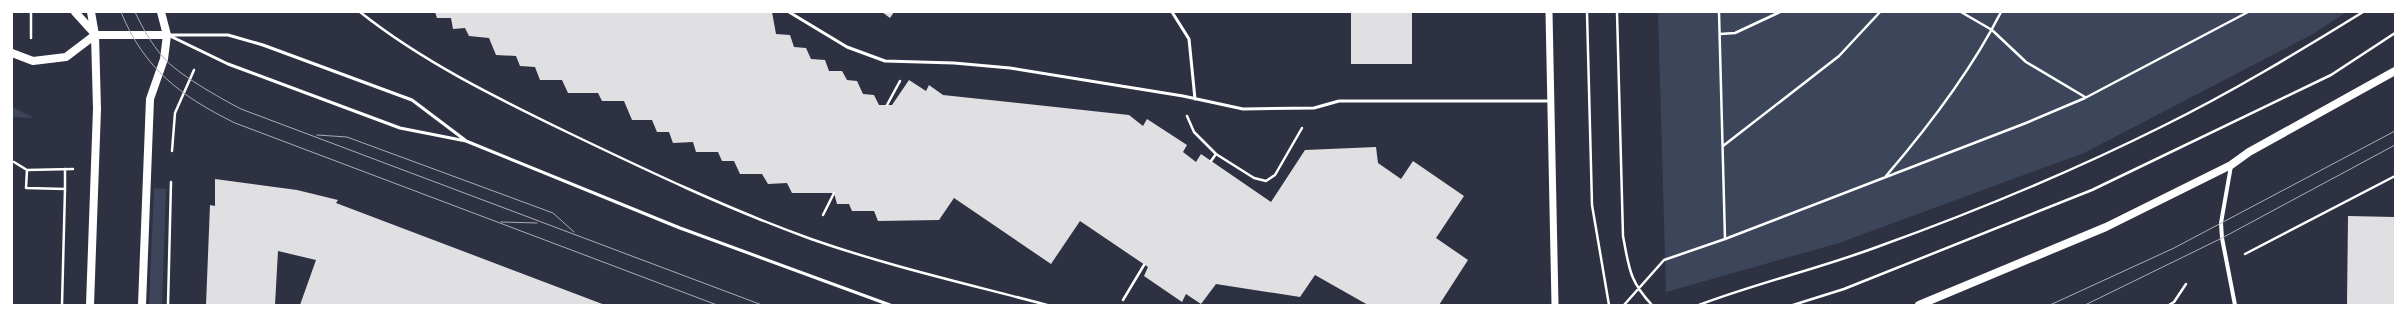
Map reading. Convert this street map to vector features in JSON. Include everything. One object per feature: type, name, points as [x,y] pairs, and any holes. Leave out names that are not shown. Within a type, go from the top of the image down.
[{"type":"main road","points":[[75,12],[95,35]]},
{"type":"main road","points":[[90,305],[97,109],[95,35],[92,12]]},
{"type":"main road","points":[[142,305],[150,99],[164,59],[167,35],[161,12]]},
{"type":"main road","points":[[12,53],[33,60],[66,57],[95,35],[167,35]]},
{"type":"main road","points":[[1919,305],[2106,226],[2231,165],[2249,152],[2395,71]]},
{"type":"street","points":[[1549,12],[1549,102],[1555,305]]},
{"type":"street","points":[[2231,165],[2221,223],[2222,238],[2235,305]]},
{"type":"lane","points":[[790,12],[846,46],[865,55],[885,61],[910,63],[954,63],[1010,68],[1183,96],[1243,109],[1314,108],[1339,101],[1549,102]]},
{"type":"lane","points":[[1172,12],[1190,39],[1195,99]]},
{"type":"lane","points":[[167,35],[228,64],[400,128],[466,141],[680,228],[890,305]]},
{"type":"lane","points":[[167,35],[228,35],[263,45],[412,100],[466,141]]},
{"type":"path","points":[[31,12],[31,38]]},
{"type":"path","points":[[361,12],[379,27],[483,91],[658,176],[811,239],[897,265],[1047,305]]},
{"type":"path","points":[[1587,12],[1592,205],[1609,305]]},
{"type":"path","points":[[1617,12],[1623,236],[1629,272],[1637,290],[1652,305]]},
{"type":"path","points":[[1719,12],[1725,239]]},
{"type":"path","points":[[1720,34],[1735,33],[1780,12]]},
{"type":"path","points":[[1723,146],[1839,56],[1880,12]]},
{"type":"path","points":[[1961,12],[1992,30],[2026,62],[2085,98]]},
{"type":"path","points":[[1885,177],[1926,129],[1992,30],[2001,12]]},
{"type":"path","points":[[1624,305],[1664,260],[1725,239],[2026,123],[2085,98],[2248,12]]},
{"type":"path","points":[[1699,305],[1735,292],[1792,276],[1877,247],[2097,158],[2185,114],[2292,55],[2363,12]]},
{"type":"path","points":[[1793,305],[1844,289],[2092,190],[2331,75],[2395,33]]},
{"type":"path","points":[[172,159],[176,113],[183,92],[203,52]]},
{"type":"path","points":[[886,105],[910,63]]},
{"type":"path","points":[[1183,96],[1187,115],[1194,132],[1216,154],[1254,178],[1266,181],[1275,175],[1314,108]]},
{"type":"path","points":[[1212,162],[1216,154]]},
{"type":"path","points":[[14,162],[27,170],[79,169]]},
{"type":"path","points":[[62,305],[65,169]]},
{"type":"path","points":[[27,170],[26,188],[65,189]]},
{"type":"path","points":[[2242,255],[2395,176]]},
{"type":"path","points":[[168,305],[171,180]]},
{"type":"path","points":[[823,215],[834,193]]},
{"type":"path","points":[[1123,300],[1144,265]]},
{"type":"path","points":[[2169,305],[2174,302],[2186,284]]},
{"type":"shaded area","points":[[1658,12],[2347,12],[2311,35],[2084,153],[1839,243],[1666,292]]},
{"type":"shaded area","points":[[12,107],[34,118],[12,117]]},
{"type":"shaded area","points":[[154,188],[166,189],[162,305],[149,305]]},
{"type":"building","points":[[435,12],[772,12],[776,34],[790,35],[794,47],[806,48],[811,59],[825,60],[829,71],[842,71],[847,80],[857,81],[863,94],[874,95],[879,105],[892,105],[909,80],[926,91],[929,85],[943,95],[1129,115],[1143,126],[1147,119],[1187,145],[1183,152],[1196,162],[1201,154],[1271,202],[1305,150],[1376,147],[1378,163],[1401,179],[1413,161],[1464,196],[1436,238],[1468,260],[1439,305],[1368,305],[1315,275],[1300,297],[1216,284],[1201,304],[1186,294],[1182,302],[1144,276],[1148,267],[1080,221],[1051,264],[954,198],[939,220],[878,221],[874,211],[852,211],[849,204],[837,204],[834,193],[792,193],[787,183],[768,184],[762,174],[740,174],[734,161],[722,161],[718,152],[696,152],[693,142],[673,143],[669,132],[657,132],[652,120],[632,120],[624,101],[602,101],[598,93],[568,93],[562,80],[540,80],[535,67],[520,66],[516,56],[496,55],[489,38],[469,36],[465,28],[453,29],[451,18],[437,18]]},
{"type":"building","points":[[882,12],[894,12],[890,18]]},
{"type":"building","points":[[1351,12],[1412,12],[1412,64],[1351,64]]},
{"type":"building","points":[[215,179],[297,190],[338,200],[336,203],[605,305],[300,305],[316,260],[278,251],[275,305],[206,305],[210,205],[215,206]]},
{"type":"building","points":[[2348,216],[2395,217],[2395,305],[2347,305]]},
{"type":"tram line","points":[[121,12],[130,32],[141,50],[167,79],[198,103],[235,123],[717,305]]},
{"type":"tram line","points":[[135,12],[151,41],[170,64],[199,85],[241,109],[762,305]]},
{"type":"tram line","points":[[2050,305],[2174,248],[2395,131]]},
{"type":"tram line","points":[[317,135],[347,137],[553,213],[574,232]]},
{"type":"tram line","points":[[2085,305],[2222,238],[2395,145]]},
{"type":"tram line","points":[[501,222],[537,223]]}]
